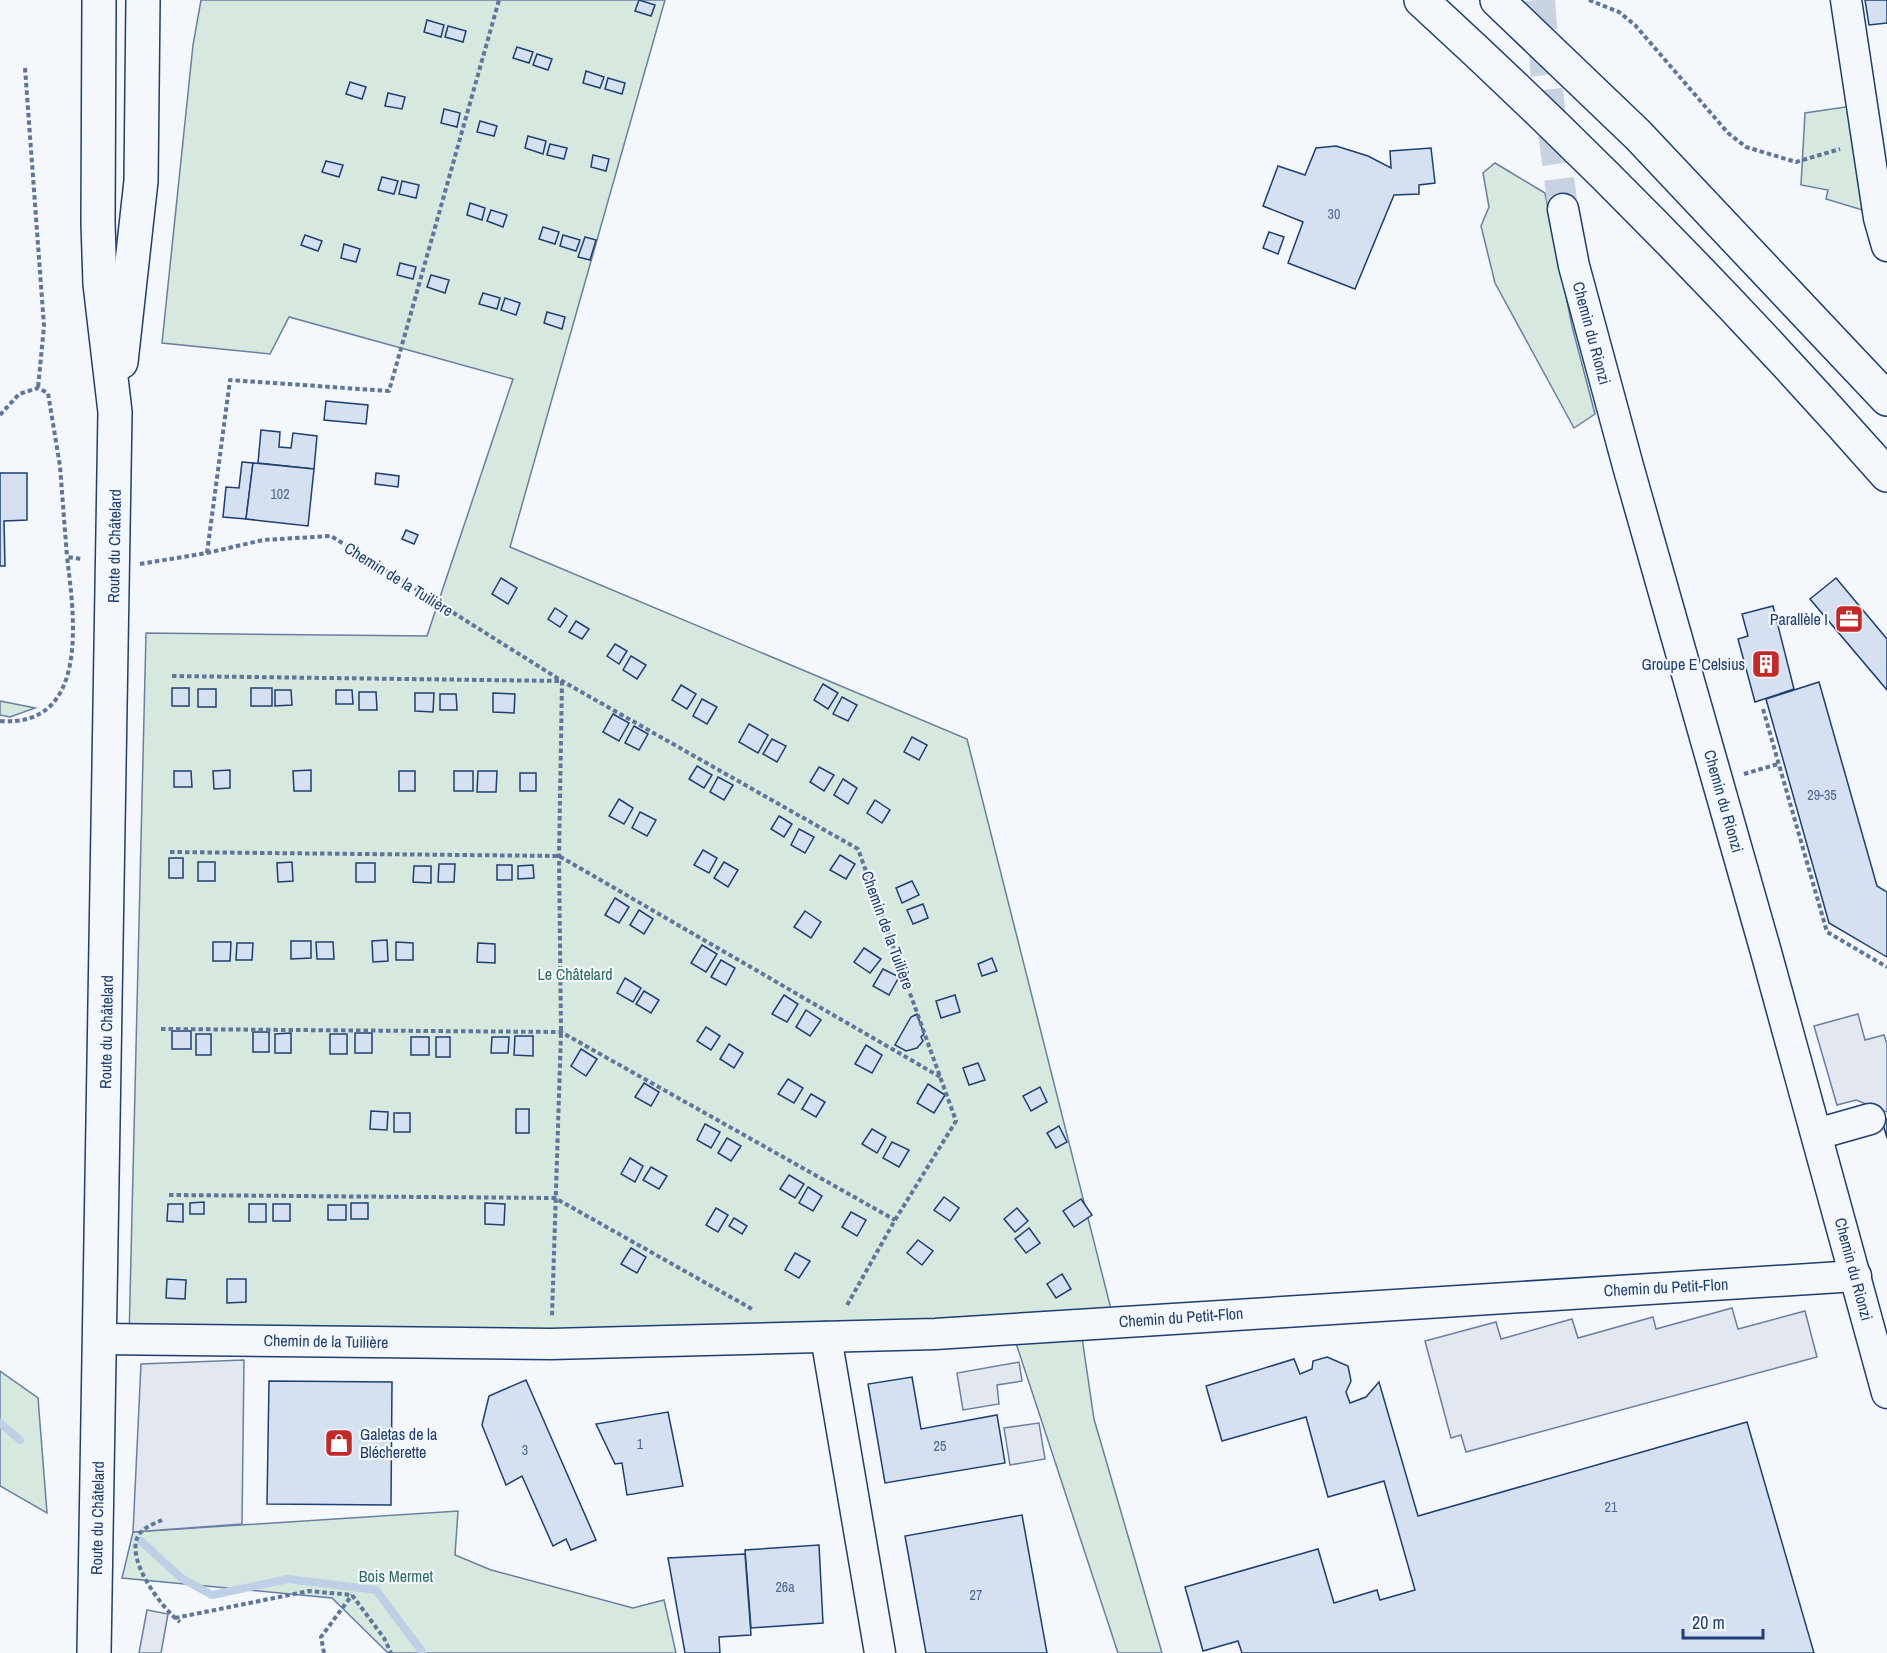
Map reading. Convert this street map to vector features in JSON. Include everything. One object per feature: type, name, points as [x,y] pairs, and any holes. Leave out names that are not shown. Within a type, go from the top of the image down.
[{"type":"main road","name":"Route du Châtelard","points":[[99,0],[98,243],[100,284],[115,412]]},
{"type":"main road","name":"Route du Châtelard","points":[[94,1653],[115,412],[132,281],[141,181],[143,0]]},
{"type":"main road","points":[[1396,0],[1492,65]]},
{"type":"main road","points":[[1421,0],[1492,65],[1655,225],[1887,475]]},
{"type":"main road","points":[[1497,0],[1638,135],[1887,399]]},
{"type":"street","points":[[1846,0],[1879,218],[1887,246]]},
{"type":"street","name":"Chemin du Rionzi","points":[[1563,209],[1574,266],[1628,466],[1817,1134],[1887,1393]]},
{"type":"street","points":[[1817,1134],[1870,1119]]},
{"type":"street","name":"Chemin du Petit-Flon","points":[[834,1325],[935,1334],[1856,1276]]},
{"type":"street","points":[[834,1325],[880,1653]]},
{"type":"street","name":"Chemin de la Tuilière","points":[[100,1339],[551,1344],[834,1325]]},
{"type":"path","points":[[207,553],[230,380],[389,391],[499,0]]},
{"type":"path","points":[[1589,0],[1619,12],[1635,24],[1728,133],[1746,147],[1796,162],[1867,141]]},
{"type":"path","points":[[25,68],[44,326],[38,388]]},
{"type":"path","points":[[0,415],[19,394],[38,388],[48,393],[60,466],[74,616],[69,675],[53,703],[26,720],[0,721]]},
{"type":"path","name":"Chemin de la Tuilière","points":[[67,557],[136,565],[207,553],[263,540],[331,536],[562,681],[858,849],[943,1079],[956,1121],[834,1325]]},
{"type":"path","points":[[172,676],[562,681],[561,1032],[551,1344]]},
{"type":"path","points":[[1763,709],[1827,932],[1887,967]]},
{"type":"path","points":[[1742,775],[1778,764]]},
{"type":"path","points":[[170,852],[560,856],[943,1079]]},
{"type":"path","points":[[161,1029],[561,1032],[895,1220]]},
{"type":"path","points":[[169,1196],[555,1198],[758,1313]]},
{"type":"path","points":[[162,1520],[141,1531],[135,1546],[135,1558],[144,1576],[180,1622]]},
{"type":"path","points":[[176,1618],[309,1592],[352,1596],[384,1638],[391,1653]]},
{"type":"path","points":[[324,1653],[321,1637],[352,1596]]},
{"type":"green space","name":"Le Châtelard","points":[[201,0],[665,0],[510,547],[967,739],[1114,1321],[1080,1324],[1094,1419],[1162,1653],[1118,1653],[1011,1328],[129,1339],[146,633],[427,636],[513,379],[289,317],[270,354],[162,343],[193,45]]},
{"type":"green space","points":[[1852,106],[1869,212],[1826,199],[1828,190],[1801,185],[1805,113]]},
{"type":"green space","points":[[1495,163],[1545,193],[1572,326],[1595,414],[1574,428],[1495,283],[1481,226],[1489,207],[1483,173]]},
{"type":"green space","points":[[0,701],[35,708],[10,717],[0,715]]},
{"type":"green space","points":[[0,1371],[38,1398],[47,1513],[0,1486]]},
{"type":"green space","name":"Bois Mermet","points":[[458,1511],[455,1555],[491,1570],[633,1608],[664,1600],[676,1653],[388,1653],[332,1598],[122,1578],[133,1532]]},
{"type":"shaded area","points":[[1858,1014],[1865,1040],[1884,1035],[1887,1044],[1887,1112],[1856,1100],[1837,1105],[1814,1026]]},
{"type":"shaded area","points":[[1732,1308],[1738,1329],[1805,1311],[1817,1357],[1466,1452],[1461,1435],[1451,1438],[1425,1341],[1496,1322],[1501,1339],[1572,1319],[1578,1338],[1653,1317],[1656,1329]]},
{"type":"shaded area","points":[[244,1360],[242,1524],[133,1532],[141,1364]]},
{"type":"shaded area","points":[[1019,1362],[1022,1381],[997,1385],[999,1404],[963,1410],[957,1373]]},
{"type":"shaded area","points":[[1039,1423],[1045,1459],[1010,1465],[1004,1428]]},
{"type":"shaded area","points":[[147,1610],[168,1614],[161,1653],[139,1653]]},
{"type":"building","points":[[639,0],[655,5],[651,16],[635,11]]},
{"type":"building","points":[[1865,0],[1887,0],[1887,23],[1869,25]]},
{"type":"building","points":[[427,20],[444,25],[441,37],[424,32]]},
{"type":"building","points":[[448,26],[466,31],[463,42],[445,37]]},
{"type":"building","points":[[517,47],[533,52],[529,63],[513,58]]},
{"type":"building","points":[[537,54],[552,59],[548,70],[533,65]]},
{"type":"building","points":[[586,71],[604,77],[600,88],[583,83]]},
{"type":"building","points":[[608,78],[625,83],[622,94],[605,89]]},
{"type":"building","points":[[350,82],[366,87],[362,99],[346,94]]},
{"type":"building","points":[[388,93],[405,97],[402,109],[385,106]]},
{"type":"building","points":[[444,109],[460,113],[457,127],[441,123]]},
{"type":"building","points":[[480,121],[497,126],[494,136],[477,132]]},
{"type":"building","points":[[528,136],[546,141],[543,154],[525,148]]},
{"type":"building","points":[[550,144],[567,148],[564,159],[547,155]]},
{"type":"building","points":[[1336,146],[1368,156],[1391,168],[1390,151],[1431,148],[1435,183],[1419,185],[1419,194],[1394,195],[1355,289],[1288,263],[1303,222],[1263,206],[1278,166],[1305,175],[1316,148]]},
{"type":"building","points":[[593,155],[609,159],[606,171],[591,167]]},
{"type":"building","points":[[326,161],[343,165],[339,177],[322,172]]},
{"type":"building","points":[[382,177],[398,181],[394,194],[378,190]]},
{"type":"building","points":[[402,181],[419,185],[416,198],[399,194]]},
{"type":"building","points":[[470,203],[485,208],[482,220],[467,215]]},
{"type":"building","points":[[491,210],[507,215],[503,227],[487,221]]},
{"type":"building","points":[[543,227],[559,232],[555,244],[539,239]]},
{"type":"building","points":[[1269,232],[1284,237],[1278,254],[1263,248]]},
{"type":"building","points":[[305,235],[322,241],[318,251],[301,245]]},
{"type":"building","points":[[563,235],[580,240],[576,251],[560,246]]},
{"type":"building","points":[[585,237],[596,240],[590,260],[578,257]]},
{"type":"building","points":[[344,244],[360,249],[356,262],[341,258]]},
{"type":"building","points":[[400,263],[416,267],[413,279],[397,275]]},
{"type":"building","points":[[431,275],[449,280],[445,293],[427,287]]},
{"type":"building","points":[[483,293],[500,298],[497,309],[479,304]]},
{"type":"building","points":[[505,298],[520,303],[516,315],[501,310]]},
{"type":"building","points":[[547,312],[565,317],[562,329],[544,323]]},
{"type":"building","points":[[326,401],[368,405],[366,424],[324,420]]},
{"type":"building","points":[[261,430],[280,432],[279,447],[291,448],[293,433],[317,436],[314,469],[258,463]]},
{"type":"building","points":[[242,462],[253,463],[246,519],[223,517],[226,487],[239,488]]},
{"type":"building","points":[[253,463],[314,469],[308,526],[246,519]]},
{"type":"building","points":[[0,473],[27,473],[27,520],[4,521],[5,566],[0,566]]},
{"type":"building","points":[[376,473],[399,476],[398,487],[375,484]]},
{"type":"building","points":[[406,530],[418,535],[414,544],[402,539]]},
{"type":"building","points":[[501,578],[517,588],[508,604],[492,594]]},
{"type":"building","name":"Parallèle I","points":[[1836,578],[1887,639],[1887,690],[1810,599]]},
{"type":"building","name":"Groupe E Celsius","points":[[1773,606],[1794,689],[1755,702],[1738,639],[1748,636],[1742,614]]},
{"type":"building","points":[[555,608],[567,616],[560,627],[548,619]]},
{"type":"building","points":[[576,621],[589,629],[582,639],[569,632]]},
{"type":"building","points":[[615,644],[627,651],[619,664],[607,656]]},
{"type":"building","points":[[631,656],[646,665],[637,679],[623,670]]},
{"type":"building","points":[[1819,682],[1877,886],[1887,892],[1887,957],[1829,923],[1766,699]]},
{"type":"building","points":[[823,684],[838,693],[828,709],[814,700]]},
{"type":"building","points":[[681,685],[696,694],[687,709],[672,700]]},
{"type":"building","points":[[172,688],[189,688],[189,706],[172,706]]},
{"type":"building","points":[[251,688],[272,688],[272,706],[251,706]]},
{"type":"building","points":[[198,689],[216,689],[216,707],[198,707]]},
{"type":"building","points":[[275,690],[291,690],[292,705],[275,706]]},
{"type":"building","points":[[336,690],[352,690],[353,704],[336,704]]},
{"type":"building","points":[[359,692],[376,692],[377,710],[359,710]]},
{"type":"building","points":[[415,693],[434,693],[433,712],[415,711]]},
{"type":"building","points":[[493,693],[515,694],[514,713],[493,712]]},
{"type":"building","points":[[440,694],[456,694],[457,710],[440,710]]},
{"type":"building","points":[[842,697],[857,705],[848,721],[833,714]]},
{"type":"building","points":[[702,699],[717,707],[707,724],[693,716]]},
{"type":"building","points":[[613,714],[629,723],[619,741],[603,732]]},
{"type":"building","points":[[749,724],[768,735],[758,753],[739,742]]},
{"type":"building","points":[[634,726],[648,734],[639,750],[625,743]]},
{"type":"building","points":[[912,737],[927,745],[919,760],[904,752]]},
{"type":"building","points":[[772,739],[786,746],[777,762],[763,754]]},
{"type":"building","points":[[697,766],[712,775],[704,788],[689,779]]},
{"type":"building","points":[[819,767],[834,775],[824,791],[810,782]]},
{"type":"building","points":[[230,770],[230,788],[214,789],[213,771]]},
{"type":"building","points":[[311,770],[311,791],[294,791],[293,771]]},
{"type":"building","points":[[174,771],[191,771],[192,787],[174,787]]},
{"type":"building","points":[[399,771],[415,771],[415,791],[399,791]]},
{"type":"building","points":[[454,771],[473,771],[473,791],[454,791]]},
{"type":"building","points":[[478,771],[497,771],[496,792],[477,792]]},
{"type":"building","points":[[520,773],[536,773],[536,791],[520,791]]},
{"type":"building","points":[[718,777],[733,785],[724,800],[710,792]]},
{"type":"building","points":[[843,779],[857,788],[848,804],[834,795]]},
{"type":"building","points":[[619,799],[633,808],[624,824],[609,816]]},
{"type":"building","points":[[875,800],[890,810],[882,823],[867,813]]},
{"type":"building","points":[[640,812],[656,820],[647,836],[632,828]]},
{"type":"building","points":[[779,816],[792,824],[784,837],[771,829]]},
{"type":"building","points":[[799,829],[814,837],[805,853],[791,845]]},
{"type":"building","points":[[703,850],[717,858],[709,873],[694,865]]},
{"type":"building","points":[[840,855],[855,864],[846,879],[830,870]]},
{"type":"building","points":[[169,858],[183,858],[183,878],[169,878]]},
{"type":"building","points":[[198,862],[215,862],[215,881],[198,881]]},
{"type":"building","points":[[292,862],[293,881],[278,882],[277,863]]},
{"type":"building","points":[[724,862],[738,870],[728,887],[714,878]]},
{"type":"building","points":[[356,863],[375,863],[375,882],[356,882]]},
{"type":"building","points":[[439,864],[455,864],[454,882],[438,882]]},
{"type":"building","points":[[497,865],[512,865],[512,880],[497,880]]},
{"type":"building","points":[[533,865],[534,878],[518,879],[518,866]]},
{"type":"building","points":[[414,866],[431,866],[431,883],[413,882]]},
{"type":"building","points":[[912,881],[919,895],[902,903],[896,888]]},
{"type":"building","points":[[615,898],[629,907],[619,923],[605,915]]},
{"type":"building","points":[[923,904],[928,918],[913,924],[907,910]]},
{"type":"building","points":[[639,910],[653,919],[644,934],[630,925]]},
{"type":"building","points":[[805,911],[821,922],[811,938],[794,927]]},
{"type":"building","points":[[387,940],[388,961],[373,962],[372,941]]},
{"type":"building","points":[[291,941],[311,941],[311,958],[291,959]]},
{"type":"building","points":[[213,942],[231,942],[230,961],[213,961]]},
{"type":"building","points":[[316,942],[333,942],[334,959],[317,959]]},
{"type":"building","points":[[396,942],[413,943],[413,960],[396,960]]},
{"type":"building","points":[[237,943],[253,943],[252,960],[236,960]]},
{"type":"building","points":[[478,943],[495,944],[495,963],[477,962]]},
{"type":"building","points":[[702,945],[717,954],[706,972],[691,963]]},
{"type":"building","points":[[864,948],[881,959],[870,973],[854,962]]},
{"type":"building","points":[[992,958],[997,971],[982,976],[978,964]]},
{"type":"building","points":[[721,960],[735,968],[726,985],[711,977]]},
{"type":"building","points":[[883,969],[899,977],[889,995],[873,986]]},
{"type":"building","points":[[625,978],[641,988],[633,1002],[617,993]]},
{"type":"building","points":[[644,991],[659,1000],[651,1013],[636,1004]]},
{"type":"building","points":[[784,995],[798,1004],[787,1022],[772,1014]]},
{"type":"building","points":[[955,995],[960,1012],[941,1018],[936,1001]]},
{"type":"building","points":[[806,1010],[821,1020],[810,1036],[796,1027]]},
{"type":"building","points":[[917,1014],[924,1034],[921,1037],[923,1041],[917,1048],[906,1051],[895,1045],[911,1017]]},
{"type":"building","points":[[706,1027],[720,1036],[711,1050],[697,1041]]},
{"type":"building","points":[[172,1031],[191,1031],[191,1049],[172,1049]]},
{"type":"building","points":[[253,1032],[269,1032],[269,1052],[253,1052]]},
{"type":"building","points":[[291,1033],[291,1053],[275,1053],[275,1034]]},
{"type":"building","points":[[355,1033],[372,1033],[372,1053],[355,1053]]},
{"type":"building","points":[[196,1034],[211,1034],[211,1055],[196,1055]]},
{"type":"building","points":[[330,1034],[347,1034],[347,1054],[330,1054]]},
{"type":"building","points":[[515,1036],[533,1036],[533,1056],[514,1055]]},
{"type":"building","points":[[411,1037],[429,1037],[429,1055],[411,1055]]},
{"type":"building","points":[[436,1037],[450,1037],[450,1057],[436,1057]]},
{"type":"building","points":[[492,1037],[509,1037],[508,1053],[491,1053]]},
{"type":"building","points":[[729,1044],[743,1053],[734,1068],[720,1059]]},
{"type":"building","points":[[866,1045],[882,1055],[872,1073],[855,1064]]},
{"type":"building","points":[[581,1049],[597,1059],[586,1076],[571,1066]]},
{"type":"building","points":[[978,1063],[985,1080],[969,1085],[963,1068]]},
{"type":"building","points":[[788,1079],[803,1088],[794,1103],[778,1094]]},
{"type":"building","points":[[644,1083],[659,1092],[651,1106],[635,1097]]},
{"type":"building","points":[[928,1084],[945,1095],[934,1113],[917,1103]]},
{"type":"building","points":[[1040,1087],[1047,1102],[1031,1111],[1023,1096]]},
{"type":"building","points":[[811,1094],[825,1102],[816,1117],[802,1109]]},
{"type":"building","points":[[516,1109],[529,1109],[529,1133],[516,1133]]},
{"type":"building","points":[[371,1111],[388,1112],[387,1130],[370,1129]]},
{"type":"building","points":[[394,1113],[410,1113],[410,1132],[394,1132]]},
{"type":"building","points":[[1887,1119],[1887,1138],[1882,1121]]},
{"type":"building","points":[[705,1124],[720,1132],[711,1148],[697,1140]]},
{"type":"building","points":[[1059,1126],[1067,1142],[1056,1148],[1047,1133]]},
{"type":"building","points":[[872,1129],[886,1137],[877,1153],[862,1144]]},
{"type":"building","points":[[727,1138],[741,1146],[731,1161],[718,1153]]},
{"type":"building","points":[[892,1142],[909,1150],[899,1167],[883,1158]]},
{"type":"building","points":[[630,1158],[643,1166],[635,1182],[621,1174]]},
{"type":"building","points":[[651,1167],[667,1176],[659,1189],[643,1180]]},
{"type":"building","points":[[789,1175],[804,1184],[795,1198],[780,1189]]},
{"type":"building","points":[[808,1187],[822,1196],[813,1211],[799,1203]]},
{"type":"building","points":[[944,1197],[959,1208],[950,1221],[934,1210]]},
{"type":"building","points":[[1081,1199],[1092,1215],[1074,1227],[1063,1211]]},
{"type":"building","points":[[204,1202],[204,1214],[190,1214],[190,1203]]},
{"type":"building","points":[[351,1203],[368,1203],[368,1219],[351,1219]]},
{"type":"building","points":[[485,1203],[505,1204],[504,1225],[485,1224]]},
{"type":"building","points":[[168,1204],[183,1204],[183,1222],[167,1221]]},
{"type":"building","points":[[249,1204],[266,1204],[266,1222],[249,1222]]},
{"type":"building","points":[[273,1204],[290,1204],[290,1221],[273,1221]]},
{"type":"building","points":[[328,1205],[346,1205],[346,1220],[328,1220]]},
{"type":"building","points":[[716,1208],[728,1215],[718,1232],[706,1225]]},
{"type":"building","points":[[1017,1208],[1028,1221],[1015,1232],[1004,1219]]},
{"type":"building","points":[[851,1212],[866,1220],[857,1236],[842,1227]]},
{"type":"building","points":[[734,1218],[747,1226],[742,1234],[729,1226]]},
{"type":"building","points":[[1029,1228],[1040,1243],[1026,1253],[1015,1239]]},
{"type":"building","points":[[918,1240],[933,1251],[922,1265],[907,1253]]},
{"type":"building","points":[[631,1248],[646,1257],[637,1273],[621,1264]]},
{"type":"building","points":[[795,1253],[810,1261],[799,1278],[785,1270]]},
{"type":"building","points":[[1062,1274],[1071,1289],[1056,1298],[1047,1284]]},
{"type":"building","points":[[167,1279],[186,1280],[185,1299],[166,1298]]},
{"type":"building","points":[[227,1279],[246,1279],[246,1302],[227,1303]]},
{"type":"building","points":[[1327,1357],[1348,1366],[1351,1381],[1346,1392],[1350,1403],[1366,1397],[1379,1382],[1418,1516],[1747,1422],[1814,1653],[1242,1653],[1238,1641],[1203,1651],[1185,1587],[1318,1549],[1334,1603],[1377,1590],[1380,1600],[1415,1590],[1384,1481],[1328,1497],[1306,1417],[1222,1441],[1206,1386],[1294,1359],[1300,1374],[1312,1369],[1313,1361]]},
{"type":"building","points":[[912,1377],[921,1429],[997,1415],[1005,1463],[885,1483],[868,1384]]},
{"type":"building","points":[[526,1380],[596,1540],[571,1550],[566,1539],[553,1546],[522,1476],[506,1485],[482,1425],[489,1396]]},
{"type":"building","points":[[269,1381],[392,1382],[391,1505],[267,1504]]},
{"type":"building","points":[[668,1412],[683,1486],[627,1495],[622,1463],[615,1464],[596,1424]]},
{"type":"building","points":[[1022,1515],[1047,1653],[926,1653],[905,1536]]},
{"type":"building","points":[[819,1545],[823,1623],[751,1628],[745,1550]]},
{"type":"building","points":[[745,1554],[751,1635],[719,1637],[720,1653],[685,1653],[668,1558]]},
{"type":"waterway","points":[[0,1423],[20,1440]]},
{"type":"waterway","points":[[141,1541],[181,1578],[212,1595],[288,1579],[376,1590],[423,1653]]},
{"type":"tunnel","points":[[1540,0],[1545,69],[1563,209]]},
{"type":"place","name":"Parallèle I","points":[[1849,619]]},
{"type":"place","name":"Groupe E Celsius","points":[[1766,664]]},
{"type":"place","name":"Galetas de la Blécherette","points":[[339,1443]]}]
